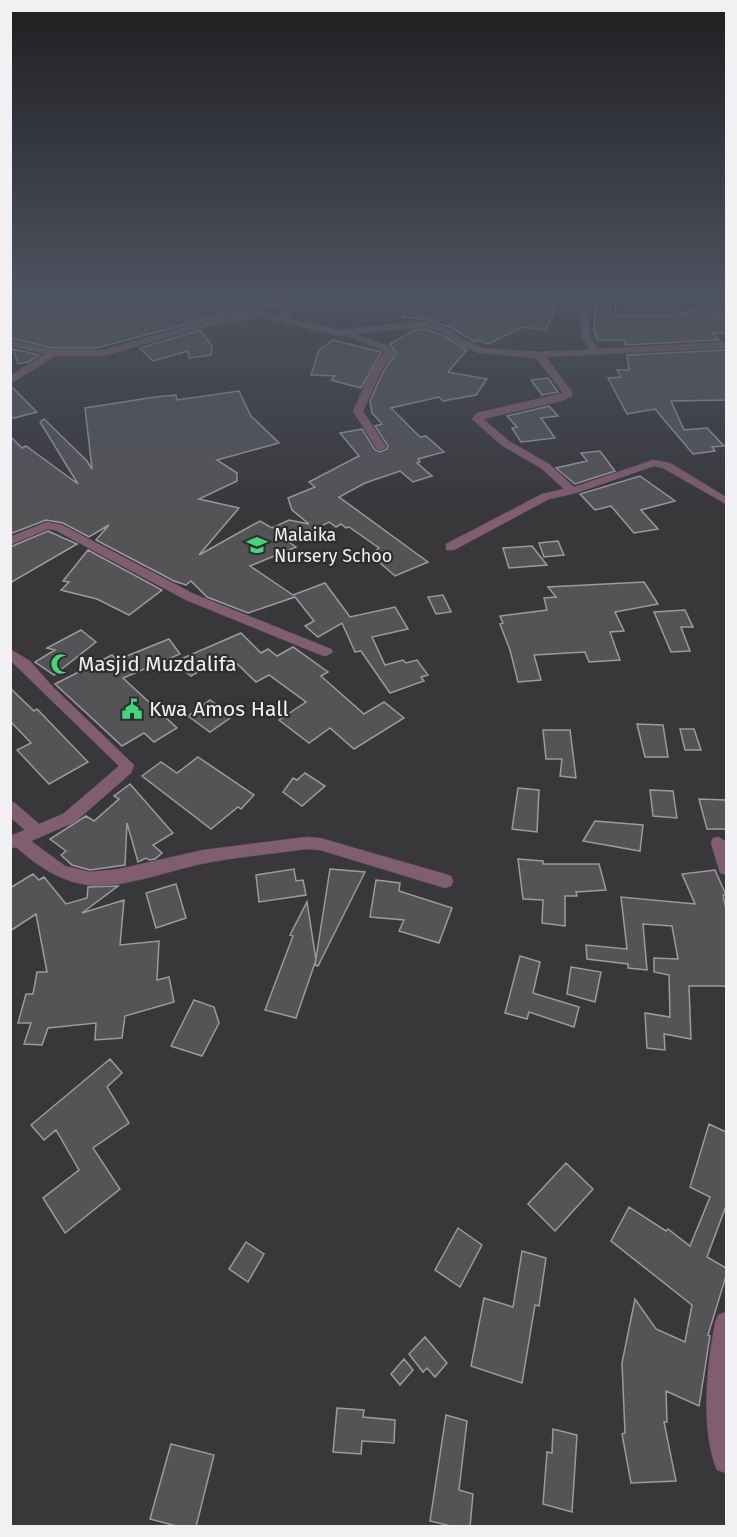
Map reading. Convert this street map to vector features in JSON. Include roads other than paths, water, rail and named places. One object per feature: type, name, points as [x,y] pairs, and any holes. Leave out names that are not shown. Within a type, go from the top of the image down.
[{"type":"street","points":[[10,381],[29,369]]},
{"type":"street","points":[[378,369],[358,411],[381,447]]},
{"type":"street","points":[[550,369],[569,394],[558,399],[481,415],[477,419],[505,443],[545,466],[572,491]]},
{"type":"street","points":[[450,547],[546,496],[572,491],[659,463],[726,501]]},
{"type":"street","points":[[10,542],[48,525],[58,527],[190,597],[326,652]]},
{"type":"street","points":[[10,653],[25,664],[47,689],[127,765],[126,769],[81,810],[59,823],[14,841]]},
{"type":"street","points":[[10,807],[36,831]]},
{"type":"street","points":[[14,841],[62,871],[90,879],[119,876],[203,857],[306,843],[320,844],[445,881]]},
{"type":"street","points":[[719,843],[726,868]]},
{"type":"street","points":[[726,1323],[721,1351],[722,1439],[726,1461]]},
{"type":"place","name":"Malaika Nursery Schoo","points":[[257,545]]},
{"type":"place","name":"Masjid Muzdalifa","points":[[61,664]]},
{"type":"place","name":"Kwa Amos Hall","points":[[132,709]]}]
